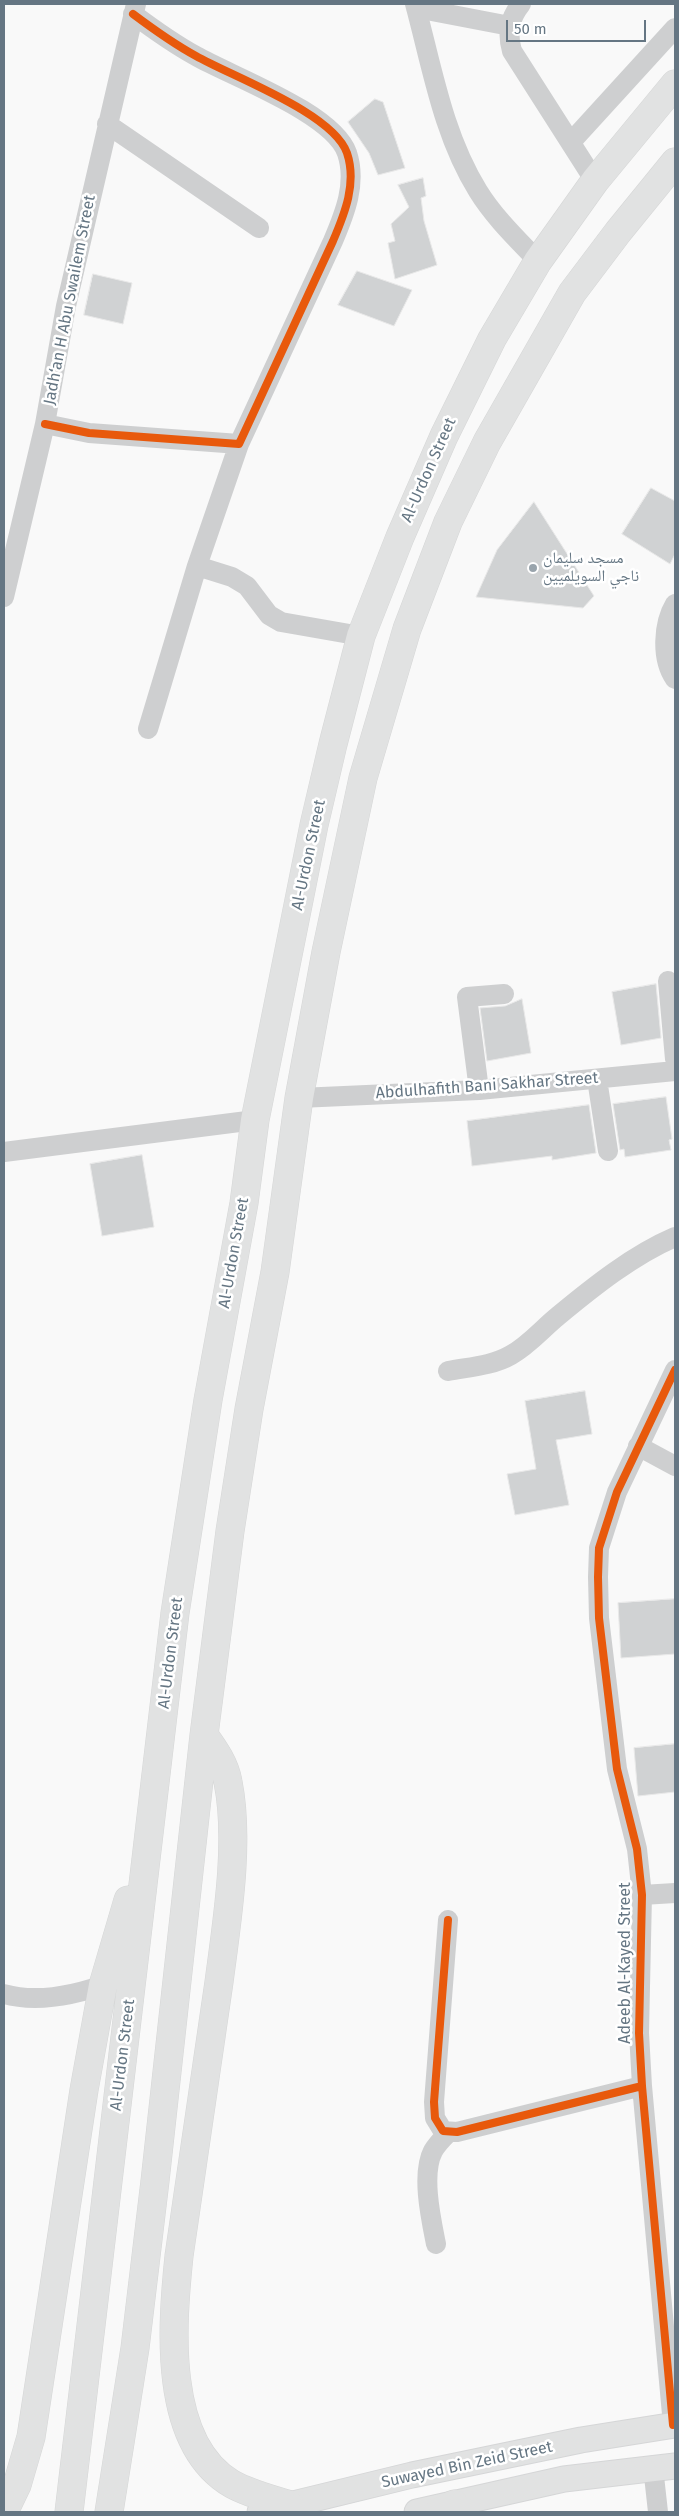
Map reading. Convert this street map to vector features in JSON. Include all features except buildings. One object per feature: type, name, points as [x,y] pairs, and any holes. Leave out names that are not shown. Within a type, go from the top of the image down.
[{"type":"highway","name":"Al-Urdon Street","points":[[69,2512],[178,1593],[208,1400],[244,1203],[255,1120],[314,824],[361,636],[400,537],[444,436],[492,339],[538,261],[595,181],[675,84]]},
{"type":"highway","points":[[109,2512],[135,2348],[204,1735],[234,1503],[248,1409],[275,1272],[298,1098],[326,952],[363,778],[407,629],[448,522],[487,442],[572,293],[618,232],[675,162]]},
{"type":"highway","points":[[204,1735],[218,1755],[228,1780],[232,1813],[231,1856],[222,1959],[179,2256],[174,2302],[175,2370],[178,2394],[187,2422],[198,2447],[212,2468],[231,2483],[290,2505]]},
{"type":"highway","points":[[4,2512],[17,2485],[31,2437],[70,2176],[103,1985],[124,1916],[156,1781]]},
{"type":"main road","name":"Suwayed Bin Zeid Street","points":[[260,2512],[412,2475],[581,2440],[674,2425]]},
{"type":"main road","name":"Suwayed Bin Zeid Street","points":[[417,2512],[447,2508],[564,2479],[664,2466]]},
{"type":"street","points":[[522,4],[510,26],[509,34],[512,51],[595,181]]},
{"type":"street","points":[[510,26],[416,6],[446,122],[467,171],[492,212],[538,261]]},
{"type":"street","points":[[134,9],[195,56],[317,118],[346,152],[351,172],[345,213],[240,444],[197,566],[148,729]]},
{"type":"street","name":"Jadh‘an H Abu Swailem Street","points":[[4,597],[10,541],[45,424],[66,306],[134,9]]},
{"type":"street","points":[[571,142],[675,28]]},
{"type":"street","points":[[107,124],[259,228]]},
{"type":"street","points":[[45,424],[89,432],[240,444]]},
{"type":"street","points":[[197,566],[232,577],[246,586],[269,615],[281,622],[361,636]]},
{"type":"street","points":[[675,604],[668,625],[666,653],[675,679]]},
{"type":"street","points":[[668,981],[675,1059]]},
{"type":"street","points":[[479,1090],[467,997],[504,994]]},
{"type":"street","name":"Abdulhafith Bani Sakhar Street","points":[[298,1098],[479,1090],[675,1071]]},
{"type":"street","points":[[597,1079],[608,1151]]},
{"type":"street","points":[[4,1152],[255,1120]]},
{"type":"street","points":[[448,1371],[496,1362],[511,1355],[528,1343],[556,1317],[638,1257],[675,1237]]},
{"type":"street","name":"Adeeb Al-Kayed Street","points":[[674,2425],[642,2086],[639,2033],[642,1894],[637,1849],[626,1814],[616,1760],[599,1618],[598,1577],[599,1548],[606,1520],[638,1446],[675,1370]]},
{"type":"street","points":[[638,1446],[675,1466]]},
{"type":"street","points":[[642,1894],[675,1893]]},
{"type":"street","points":[[448,1920],[434,2102],[435,2118],[438,2126],[448,2133]]},
{"type":"street","points":[[4,1994],[35,1999],[103,1985],[133,1974]]},
{"type":"street","points":[[436,2244],[430,2214],[428,2173],[433,2152],[448,2133],[642,2086]]},
{"type":"street","points":[[658,2512],[664,2466]]},
{"type":"cycle path","points":[[45,424],[89,433],[239,444],[333,241],[342,220],[348,198],[351,175],[347,153],[338,138],[323,124],[280,97],[188,51],[133,14]]},
{"type":"cycle path","points":[[673,2425],[642,2086],[639,2033],[642,1895],[637,1849],[617,1769],[599,1618],[598,1577],[599,1548],[617,1492],[675,1370]]},
{"type":"cycle path","points":[[448,1920],[434,2102],[435,2118],[443,2131],[457,2132],[642,2086]]},
{"type":"place","name":"مسجد سليمان ناجي السويلميين","points":[[533,568]]}]
